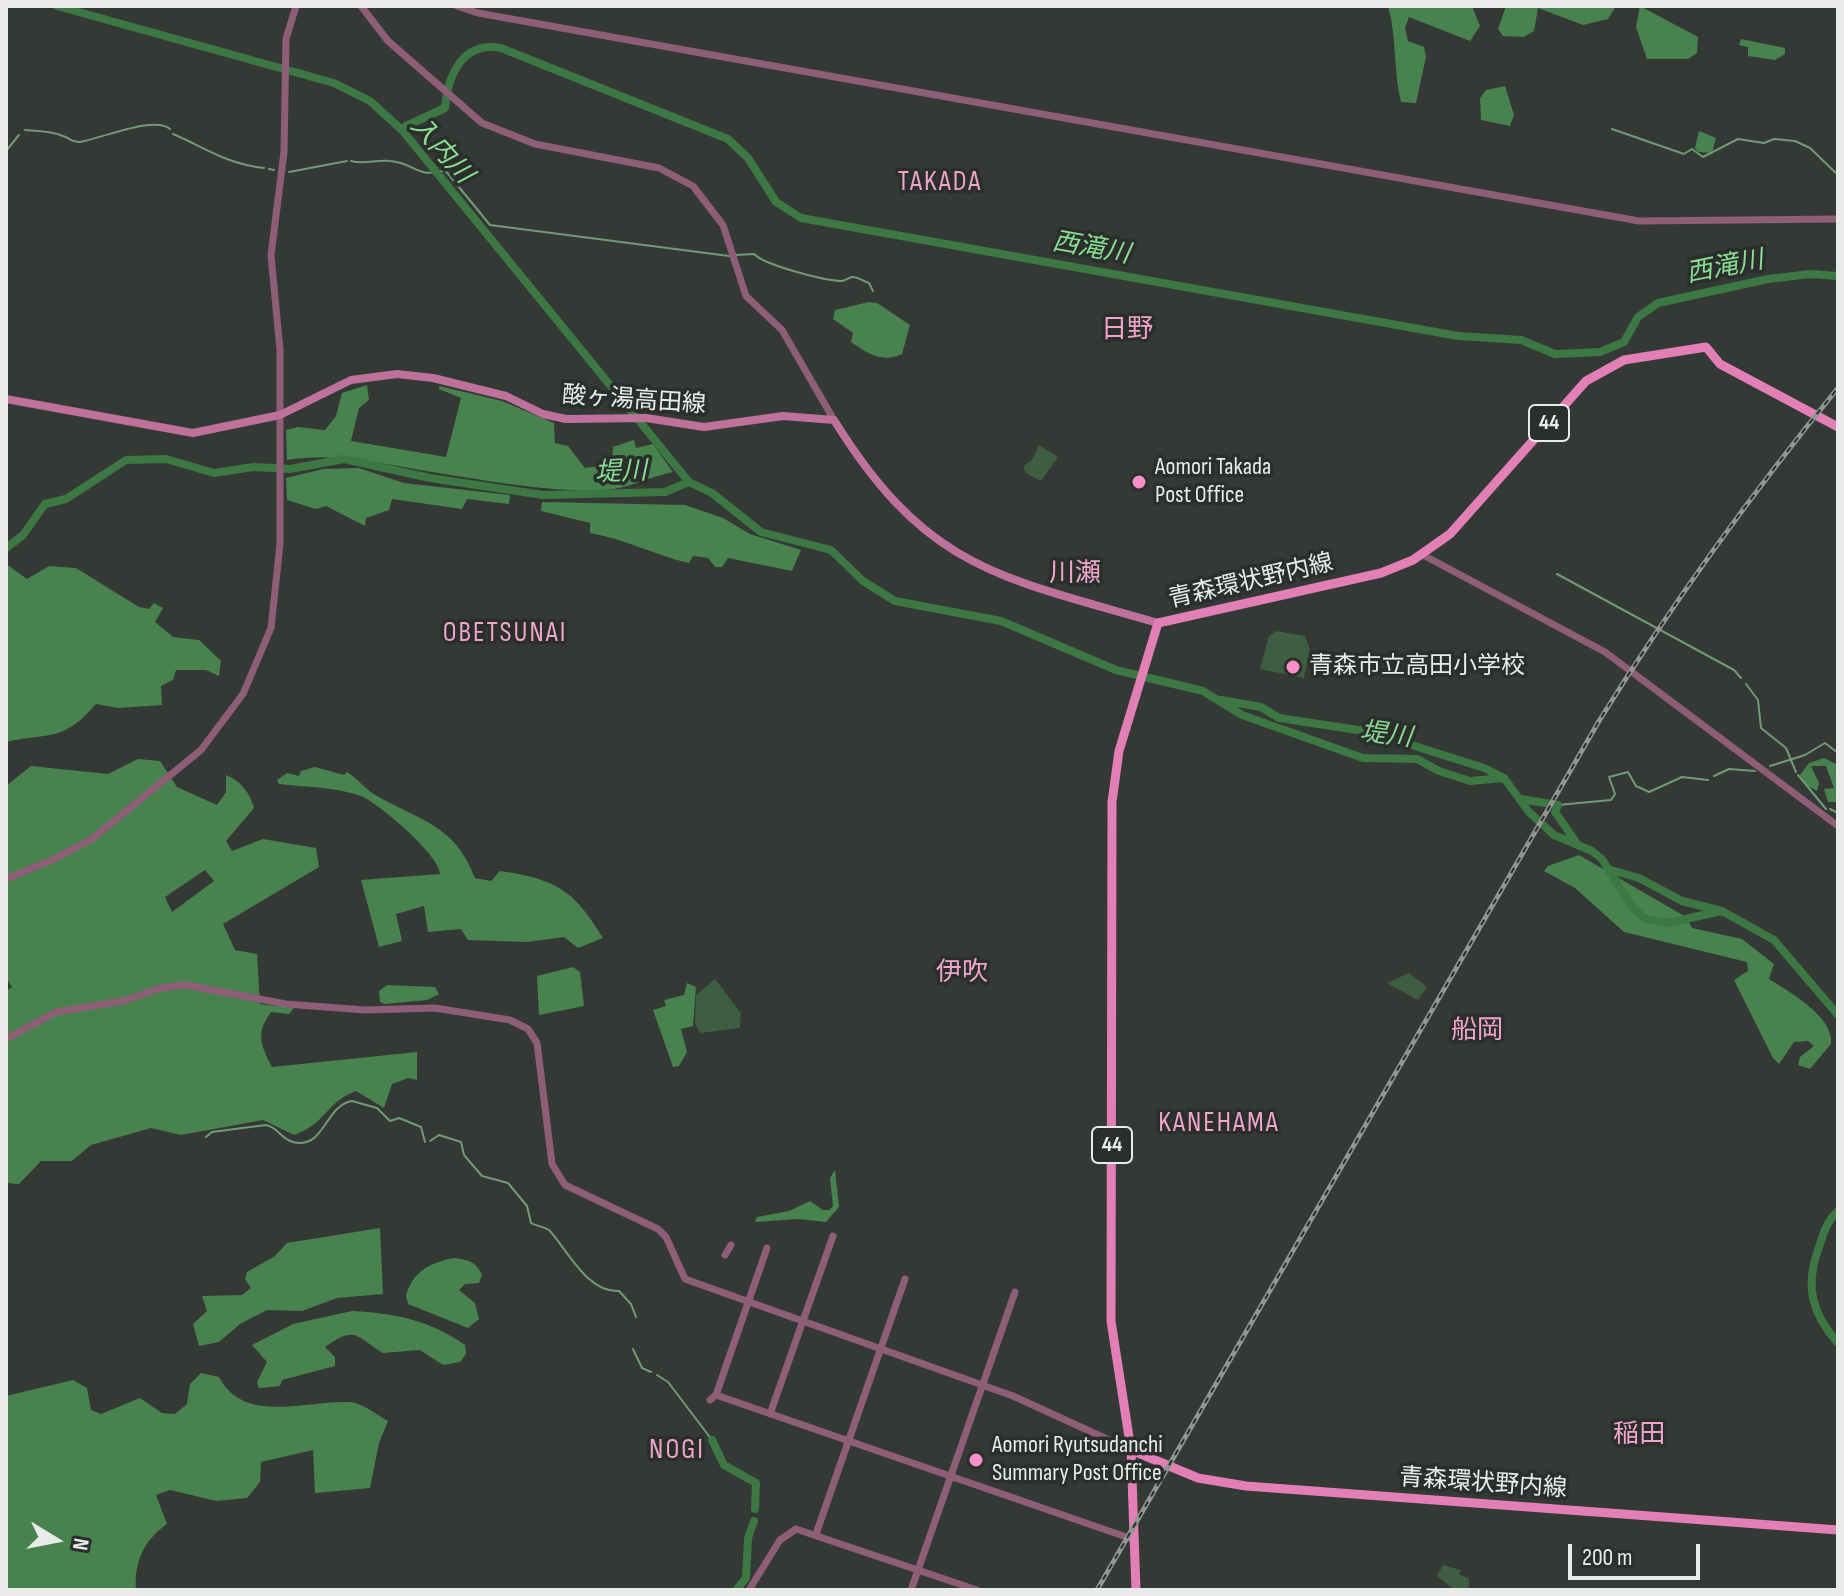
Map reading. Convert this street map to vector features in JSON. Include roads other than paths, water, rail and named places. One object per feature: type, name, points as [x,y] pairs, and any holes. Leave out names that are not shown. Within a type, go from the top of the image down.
[{"type":"main road","name":"青森環状野内線","points":[[1136,1590],[1131,1450],[1111,1321],[1112,802],[1119,751],[1158,623],[1381,573],[1423,555],[1450,534],[1586,381],[1624,360],[1706,347],[1720,364],[1838,427]]},
{"type":"main road","name":"酸ヶ湯高田線","points":[[6,399],[185,433],[280,415],[351,380],[397,374],[493,393],[566,419],[646,418],[704,427],[783,416],[834,420]]},
{"type":"main road","points":[[834,420],[884,493],[943,545],[989,572],[1031,588],[1158,623]]},
{"type":"main road","name":"青森環状野内線","points":[[1131,1450],[1198,1478],[1246,1486],[1838,1530]]},
{"type":"street","points":[[6,879],[75,849],[111,825],[181,769],[224,723],[251,679],[271,628],[279,572],[280,415],[279,342],[271,255],[284,152],[288,25],[296,6]]},
{"type":"street","points":[[361,6],[377,31],[482,123],[507,135],[550,147],[659,168],[693,186],[706,198],[723,225],[746,296],[782,330],[834,420]]},
{"type":"street","points":[[457,6],[509,19],[1639,221],[1838,219]]},
{"type":"street","points":[[1423,555],[1605,652],[1838,826]]},
{"type":"street","points":[[6,1039],[56,1012],[123,1001],[167,987],[185,985],[286,1004],[377,1011],[435,1008],[516,1022],[528,1029],[537,1043],[552,1164],[560,1180],[658,1229],[666,1237],[685,1279],[747,1304],[1034,1404],[1131,1450]]},
{"type":"street","points":[[770,1414],[833,1236]]},
{"type":"street","points":[[725,1255],[731,1245]]},
{"type":"street","points":[[767,1248],[713,1397],[1135,1540]]},
{"type":"street","points":[[816,1534],[905,1279]]},
{"type":"street","points":[[911,1590],[1015,1292]]},
{"type":"street","points":[[749,1590],[788,1531],[799,1529],[977,1590]]},
{"type":"waterway","name":"入内川","points":[[57,6],[334,83],[370,101],[402,130],[689,482]]},
{"type":"waterway","name":"西滝川","points":[[406,126],[445,108],[454,72],[467,55],[488,47],[501,48],[728,139],[748,158],[776,202],[801,218],[1458,336],[1521,340],[1555,354],[1600,352],[1624,342],[1638,317],[1658,303],[1768,279],[1810,274],[1838,276]]},
{"type":"waterway","points":[[25,130],[54,133],[77,142],[140,126],[163,125],[170,129]]},
{"type":"waterway","points":[[1612,129],[1684,154],[1692,149],[1703,157],[1738,139],[1764,143],[1774,139],[1795,141],[1810,148],[1838,175]]},
{"type":"waterway","points":[[173,134],[227,159],[264,168]]},
{"type":"waterway","points":[[6,151],[19,135]]},
{"type":"waterway","points":[[289,172],[347,161]]},
{"type":"waterway","points":[[351,161],[399,162],[427,173],[445,170],[490,225],[729,256]]},
{"type":"waterway","points":[[269,169],[274,170]]},
{"type":"waterway","points":[[736,255],[754,254],[781,267],[832,280],[856,277],[869,283],[873,291]]},
{"type":"waterway","name":"堤川","points":[[6,548],[23,535],[45,504],[66,499],[126,460],[166,459],[214,473],[253,467],[290,469],[344,459],[430,478],[543,495],[665,492],[689,482],[712,493],[761,532],[831,550],[863,581],[895,601],[1001,621],[1116,670],[1203,691],[1242,715],[1363,758],[1417,759],[1439,771],[1470,781],[1504,778]]},
{"type":"waterway","points":[[1557,574],[1734,670],[1741,678]]},
{"type":"waterway","points":[[1746,684],[1758,700],[1761,728],[1786,748],[1796,772]]},
{"type":"waterway","name":"堤川","points":[[1221,700],[1261,707],[1279,718],[1371,732],[1484,768],[1504,778],[1529,812],[1554,835],[1592,851],[1602,859],[1632,907],[1644,918],[1667,923],[1722,911]]},
{"type":"waterway","points":[[1770,766],[1805,755],[1825,743],[1838,753]]},
{"type":"waterway","points":[[1714,776],[1729,769],[1755,771]]},
{"type":"waterway","points":[[1558,805],[1611,800],[1615,794],[1609,777],[1628,772],[1636,786],[1649,792],[1682,777],[1708,780]]},
{"type":"waterway","points":[[1798,775],[1826,809]]},
{"type":"waterway","points":[[1520,799],[1558,805],[1555,812],[1576,842]]},
{"type":"waterway","points":[[1830,809],[1838,813]]},
{"type":"waterway","name":"堤川","points":[[1611,870],[1639,878],[1682,901],[1722,911],[1774,940],[1838,1015]]},
{"type":"waterway","points":[[206,1137],[212,1132],[266,1125],[293,1142],[304,1143],[318,1134],[335,1111],[352,1101],[377,1108],[390,1121],[399,1118],[421,1127],[425,1142]]},
{"type":"waterway","points":[[430,1141],[439,1135],[461,1142],[464,1155],[482,1176],[508,1183],[527,1206],[531,1223],[549,1230],[597,1285],[619,1291],[631,1304],[636,1317]]},
{"type":"waterway","name":"堤川","points":[[1838,1211],[1828,1224],[1812,1276],[1813,1300],[1817,1311],[1838,1343]]},
{"type":"waterway","points":[[633,1349],[642,1368],[651,1372]]},
{"type":"waterway","points":[[657,1375],[668,1382],[712,1440]]},
{"type":"waterway","points":[[712,1440],[724,1465],[756,1483],[755,1509]]},
{"type":"waterway","points":[[736,1590],[746,1578],[748,1538],[754,1521]]},
{"type":"railway","points":[[1097,1590],[1599,721],[1713,550],[1838,388]]},
{"type":"place","name":"Aomori Takada Post Office","points":[[1139,482]]},
{"type":"place","name":"青森市立高田小学校","points":[[1293,667]]},
{"type":"place","name":"Aomori Ryutsudanchi Summary Post Office","points":[[976,1460]]},
{"type":"district","name":"TAKADA","points":[[940,183]]},
{"type":"district","name":"日野","points":[[1127,330]]},
{"type":"district","name":"川瀬","points":[[1075,574]]},
{"type":"district","name":"OBETSUNAI","points":[[505,634]]},
{"type":"district","name":"伊吹","points":[[962,973]]},
{"type":"district","name":"船岡","points":[[1477,1031]]},
{"type":"district","name":"KANEHAMA","points":[[1219,1124]]},
{"type":"district","name":"稲田","points":[[1639,1435]]},
{"type":"district","name":"NOGI","points":[[677,1451]]}]
